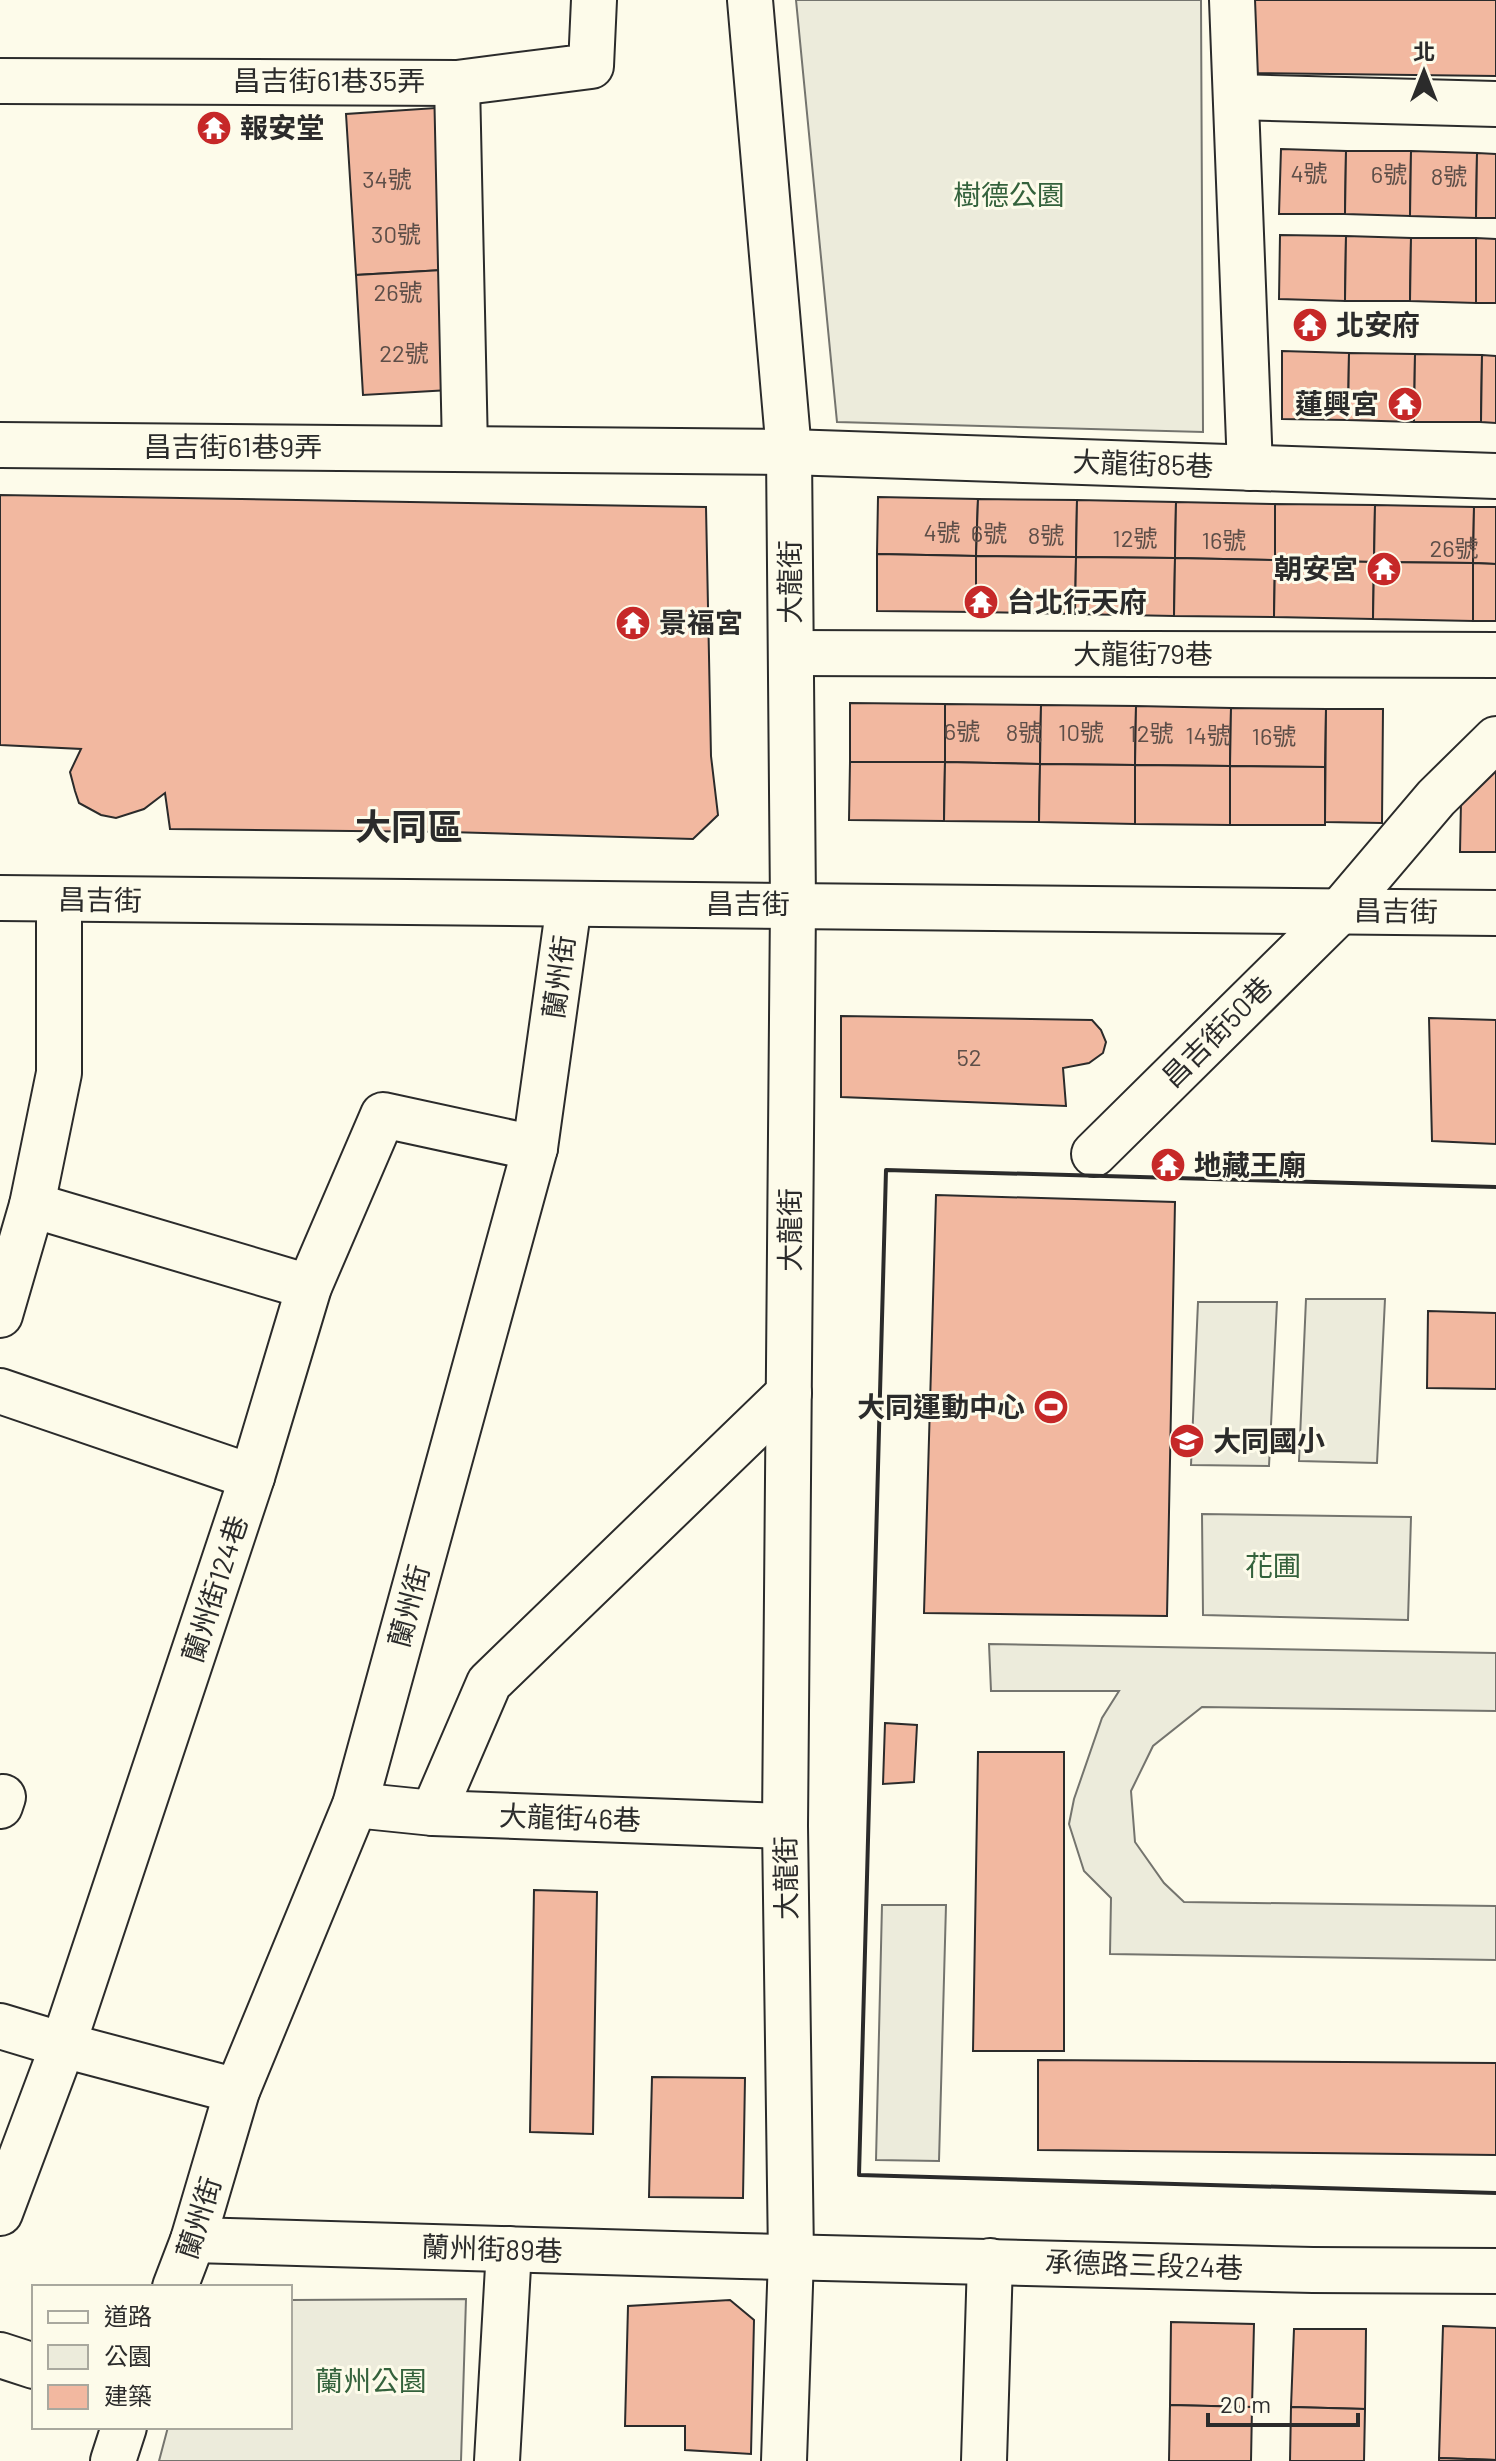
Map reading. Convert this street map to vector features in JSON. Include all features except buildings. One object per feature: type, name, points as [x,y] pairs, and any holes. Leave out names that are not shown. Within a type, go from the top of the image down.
[{"type":"street","name":"昌吉街61巷35弄","points":[[0,81],[457,83],[591,66],[594,0]]},
{"type":"street","name":"大龍街","points":[[750,0],[789,452],[793,904],[785,1826],[791,2257],[784,2461]]},
{"type":"street","points":[[1232,0],[1250,468]]},
{"type":"street","points":[[457,83],[465,449]]},
{"type":"street","points":[[1236,97],[1496,104]]},
{"type":"street","name":"昌吉街61巷9弄","points":[[0,445],[789,452]]},
{"type":"street","name":"大龍街85巷","points":[[789,452],[1496,476]]},
{"type":"street","name":"大龍街79巷","points":[[791,653],[1496,655]]},
{"type":"street","name":"昌吉街50巷","points":[[1094,1154],[1340,911],[1436,798],[1496,739]]},
{"type":"street","name":"昌吉街","points":[[0,898],[1496,913]]},
{"type":"street","points":[[0,1315],[32,1205],[59,1073],[59,900]]},
{"type":"street","name":"蘭州街","points":[[176,2285],[193,2240],[237,2091],[355,1805],[535,1148],[569,904]]},
{"type":"street","name":"蘭州街124巷","points":[[0,2213],[63,2045],[252,1477],[309,1287],[383,1115],[535,1148]]},
{"type":"street","points":[[32,1205],[309,1287]]},
{"type":"street","points":[[0,1391],[252,1477]]},
{"type":"street","points":[[433,1813],[489,1683],[789,1393]]},
{"type":"street","name":"大龍街46巷","points":[[355,1805],[433,1813],[785,1826]]},
{"type":"street","points":[[0,2026],[237,2091]]},
{"type":"street","name":"蘭州街89巷","points":[[193,2240],[791,2257]]},
{"type":"street","points":[[497,2461],[509,2249]]},
{"type":"street","name":"承德路三段24巷","points":[[791,2257],[1313,2270],[1496,2271]]},
{"type":"street","points":[[984,2461],[990,2261]]},
{"type":"street","points":[[0,2355],[32,2365]]},
{"type":"street","points":[[113,2461],[123,2429]]},
{"type":"green space","name":"樹德公園","points":[[796,0],[1201,0],[1203,432],[837,422]]},
{"type":"green space","points":[[1306,1299],[1385,1299],[1377,1463],[1299,1461]]},
{"type":"green space","points":[[1198,1302],[1277,1302],[1269,1466],[1191,1465]]},
{"type":"green space","name":"花圃","points":[[1202,1514],[1411,1517],[1408,1620],[1203,1615]]},
{"type":"green space","points":[[989,1644],[1496,1653],[1496,1711],[1202,1707],[1153,1746],[1131,1791],[1135,1842],[1164,1883],[1184,1902],[1496,1906],[1496,1960],[1110,1954],[1111,1898],[1084,1871],[1069,1824],[1074,1799],[1102,1718],[1119,1691],[991,1691]]},
{"type":"green space","points":[[882,1905],[946,1905],[939,2161],[876,2160]]},
{"type":"green space","name":"蘭州公園","points":[[466,2299],[461,2461],[159,2461],[167,2429],[292,2429],[292,2300]]},
{"type":"wall","points":[[1496,1187],[886,1170],[859,2175],[1496,2193]]},
{"type":"place","name":"報安堂","points":[[214,128]]},
{"type":"place","name":"北安府","points":[[1310,325]]},
{"type":"place","name":"蓮興宮","points":[[1405,404]]},
{"type":"place","name":"朝安宮","points":[[1384,569]]},
{"type":"place","name":"台北行天府","points":[[981,602]]},
{"type":"place","name":"景福宮","points":[[633,623]]},
{"type":"place","name":"地藏王廟","points":[[1168,1165]]},
{"type":"place","name":"大同運動中心","points":[[1051,1407]]},
{"type":"place","name":"大同國小","points":[[1187,1441]]},
{"type":"district","name":"大同區","points":[[409,827]]}]
